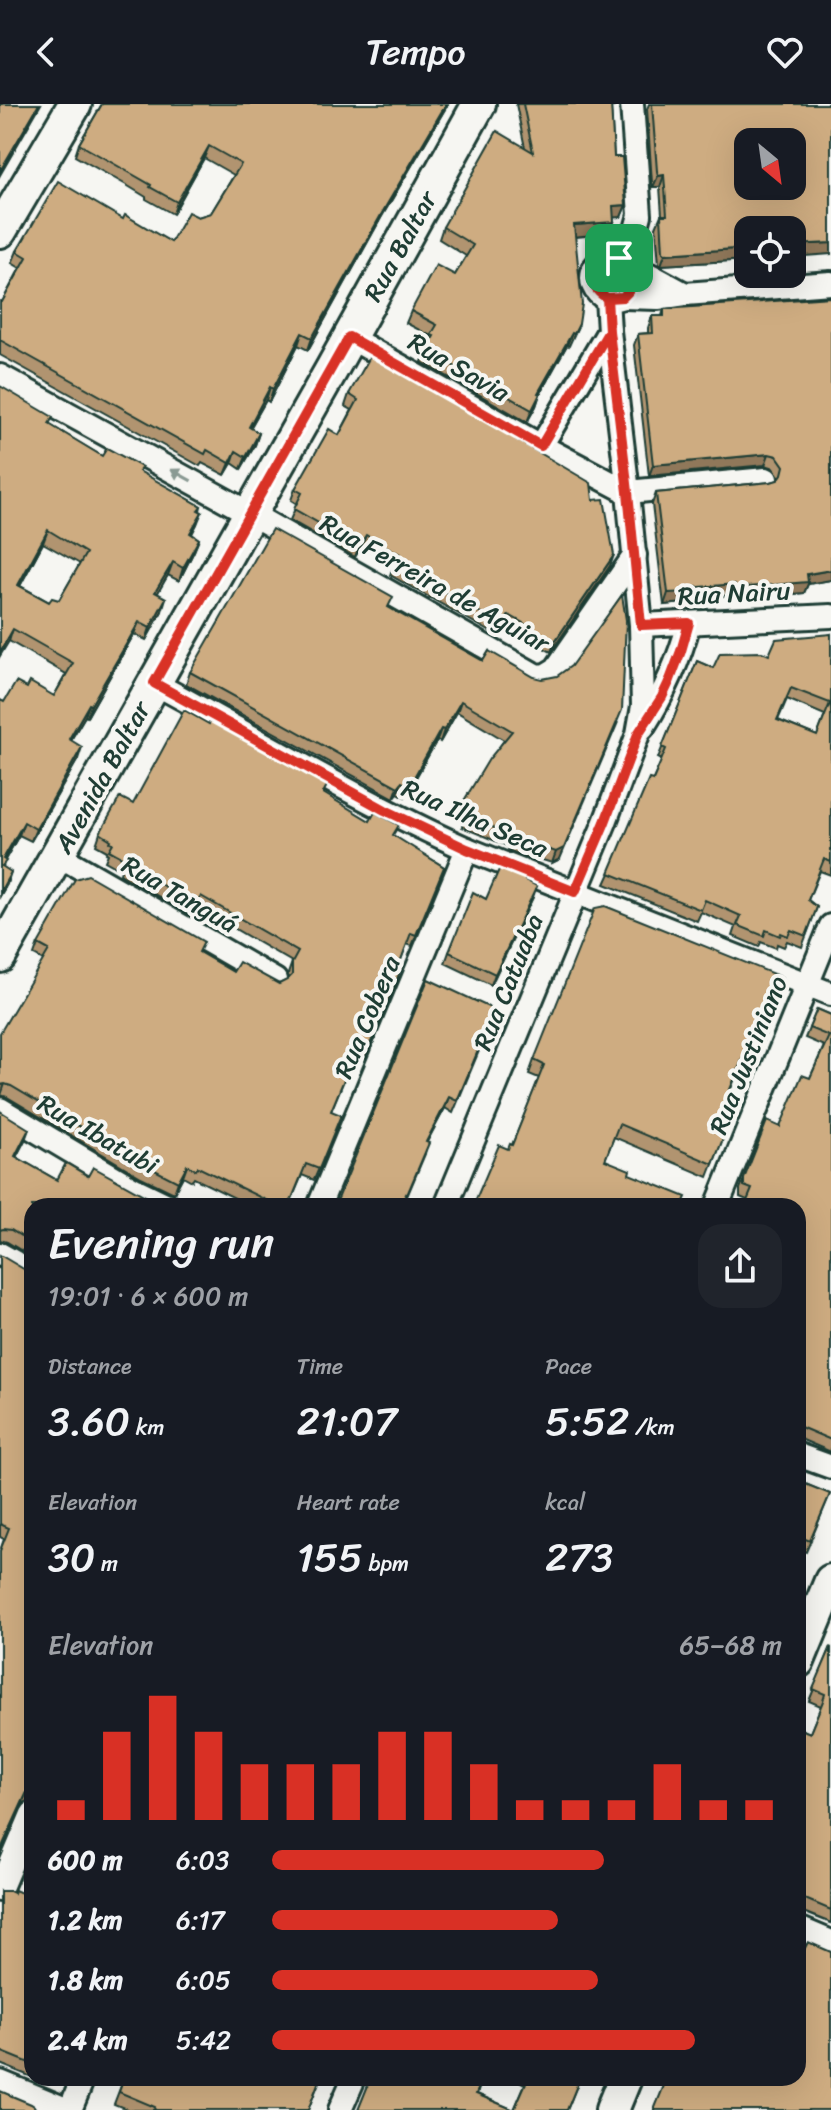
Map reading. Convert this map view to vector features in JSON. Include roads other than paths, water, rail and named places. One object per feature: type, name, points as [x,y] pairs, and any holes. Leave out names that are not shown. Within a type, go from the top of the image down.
[{"type":"street","points":[[0,231],[75,104]]},
{"type":"street","name":"Rua Baltar","points":[[249,513],[479,104]]},
{"type":"street","points":[[615,298],[632,287],[634,281],[626,263],[640,215],[632,104]]},
{"type":"street","points":[[685,294],[626,263],[603,259],[593,272],[594,288],[615,298],[645,299],[831,283]]},
{"type":"street","name":"Rua Catuaba","points":[[449,1198],[605,822],[638,734],[643,706],[641,625],[609,331],[615,298]]},
{"type":"street","points":[[541,446],[609,331]]},
{"type":"street","name":"Rua Savia","points":[[349,337],[628,492]]},
{"type":"street","name":"Rua Ferreira de Aguiar","points":[[0,376],[537,676],[556,669],[635,555]]},
{"type":"street","points":[[628,492],[766,479]]},
{"type":"street","name":"Avenida Baltar","points":[[0,956],[249,513]]},
{"type":"street","name":"Rua Nairu","points":[[641,625],[831,616]]},
{"type":"street","name":"Rua Catuaba","points":[[638,734],[662,697],[689,623]]},
{"type":"street","name":"Rua Ilha Seca","points":[[154,683],[385,810],[467,849],[831,994]]},
{"type":"street","name":"Rua Cobera","points":[[322,1198],[467,849]]},
{"type":"street","name":"Rua Tanguá","points":[[58,855],[275,980]]},
{"type":"street","name":"Rua Justiniano","points":[[720,1198],[831,926]]},
{"type":"street","name":"Rua Ibatubi","points":[[0,1109],[153,1198]]},
{"type":"street","points":[[0,1254],[24,1268]]},
{"type":"street","points":[[806,1458],[831,1467]]},
{"type":"street","points":[[806,1642],[831,1581]]},
{"type":"street","points":[[0,1890],[24,1833]]},
{"type":"street","points":[[806,1931],[831,1942]]},
{"type":"street","points":[[0,2082],[69,2110],[80,2086]]},
{"type":"street","points":[[340,2110],[350,2086]]},
{"type":"street","points":[[612,2110],[622,2086]]}]
